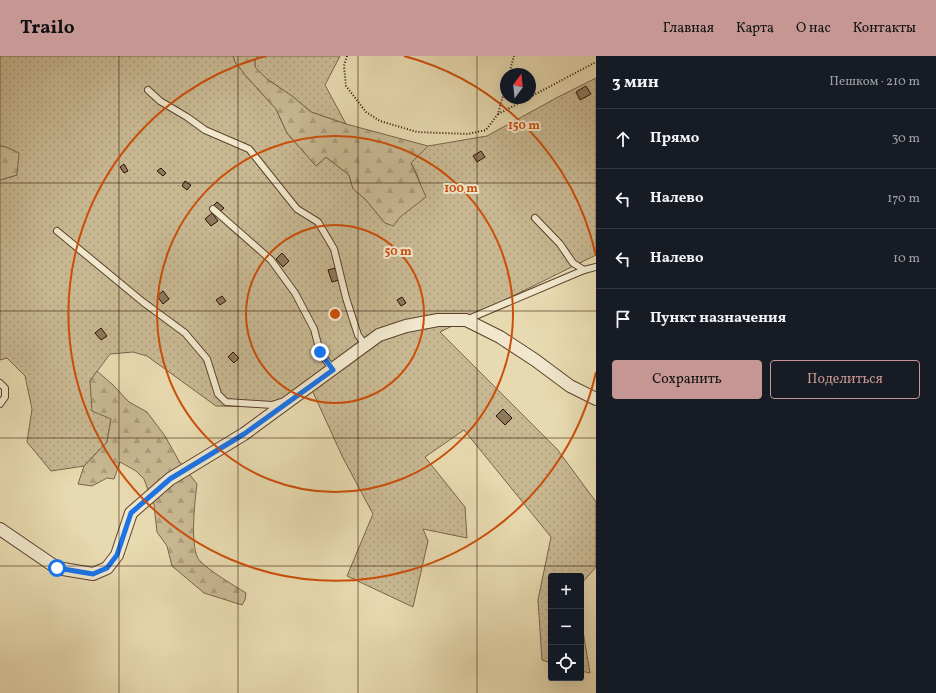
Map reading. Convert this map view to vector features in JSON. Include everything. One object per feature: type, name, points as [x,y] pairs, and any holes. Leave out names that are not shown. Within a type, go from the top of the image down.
[{"type":"street","points":[[0,529],[57,568],[93,574],[107,568],[117,555],[131,513],[170,479],[244,434],[379,335],[406,326],[438,320],[466,320],[500,337],[535,360],[570,386],[596,399]]},
{"type":"lane","points":[[148,90],[160,101],[187,116],[205,130],[249,149],[297,209],[318,222],[334,249],[346,298],[358,336],[365,345]]},
{"type":"lane","points":[[214,209],[271,260],[295,293],[314,329],[320,352],[333,370]]},
{"type":"lane","points":[[535,218],[560,244],[573,263],[584,270]]},
{"type":"lane","points":[[57,231],[143,302],[185,333],[207,359],[218,394],[226,402],[272,405],[294,398]]},
{"type":"lane","points":[[466,320],[584,270],[596,267]]},
{"type":"lane","points":[[0,383],[5,388],[5,397],[0,404]]},
{"type":"path","points":[[347,56],[344,66],[346,86],[366,112],[380,121],[417,132],[468,134],[486,130],[498,114],[501,104]]},
{"type":"path","points":[[511,68],[514,56]]},
{"type":"path","points":[[536,94],[596,62]]},
{"type":"path","points":[[498,114],[517,104]]},
{"type":"green space","points":[[0,56],[233,56],[235,62],[246,76],[276,109],[287,133],[316,166],[326,157],[349,175],[353,189],[365,199],[385,223],[392,225],[421,187],[417,174],[411,163],[428,146],[487,136],[596,78],[596,255],[440,332],[557,449],[596,502],[596,567],[584,581],[584,573],[548,573],[548,662],[542,660],[538,600],[551,537],[464,430],[425,457],[465,507],[467,538],[423,529],[428,541],[413,607],[347,576],[373,514],[343,458],[312,390],[266,407],[216,406],[147,356],[133,352],[110,354],[90,381],[111,419],[107,442],[84,466],[51,471],[27,442],[32,409],[25,376],[7,358],[0,360],[0,180],[17,175],[6,147],[0,146]]},
{"type":"green space","points":[[233,56],[258,56],[255,60],[255,67],[267,79],[292,96],[311,112],[346,124],[428,146],[411,163],[426,197],[400,217],[393,226],[385,223],[365,199],[353,189],[349,175],[326,157],[316,166],[287,133],[276,109],[246,76],[235,62]]},
{"type":"green space","points":[[258,56],[340,56],[325,85],[346,124],[311,112],[292,96],[267,79],[255,67],[255,60]]},
{"type":"green space","points":[[0,146],[19,153],[17,175],[0,180]]},
{"type":"green space","points":[[97,371],[129,402],[147,412],[165,436],[179,461],[197,484],[194,536],[197,555],[200,561],[210,570],[246,593],[245,600],[242,605],[204,593],[172,566],[167,546],[157,532],[154,505],[144,479],[136,471],[120,462],[114,479],[107,478],[92,486],[78,484],[84,466],[107,442],[111,419],[92,411],[90,381]]},
{"type":"green space","points":[[584,637],[590,673],[584,672]]},
{"type":"building","points":[[586,86],[591,94],[580,100],[576,92]]},
{"type":"building","points":[[481,151],[485,157],[477,162],[473,156]]},
{"type":"building","points":[[124,164],[128,171],[124,173],[120,167]]},
{"type":"building","points":[[161,168],[166,173],[163,176],[157,171]]},
{"type":"building","points":[[185,181],[191,185],[187,190],[182,186]]},
{"type":"building","points":[[217,202],[224,208],[220,212],[213,206]]},
{"type":"building","points":[[212,213],[218,221],[211,226],[205,219]]},
{"type":"building","points":[[282,253],[289,261],[283,267],[276,259]]},
{"type":"building","points":[[335,268],[339,280],[332,282],[328,270]]},
{"type":"building","points":[[163,291],[169,299],[163,304],[157,296]]},
{"type":"building","points":[[222,296],[226,301],[220,305],[216,300]]},
{"type":"building","points":[[402,297],[406,303],[401,306],[397,300]]},
{"type":"building","points":[[101,328],[107,336],[101,340],[95,333]]},
{"type":"building","points":[[233,352],[239,358],[234,363],[228,357]]},
{"type":"building","points":[[503,409],[512,418],[505,425],[496,416]]},
{"type":"route","points":[[57,568],[93,574],[107,568],[117,555],[131,513],[170,479],[244,434],[333,370],[320,352]]}]
